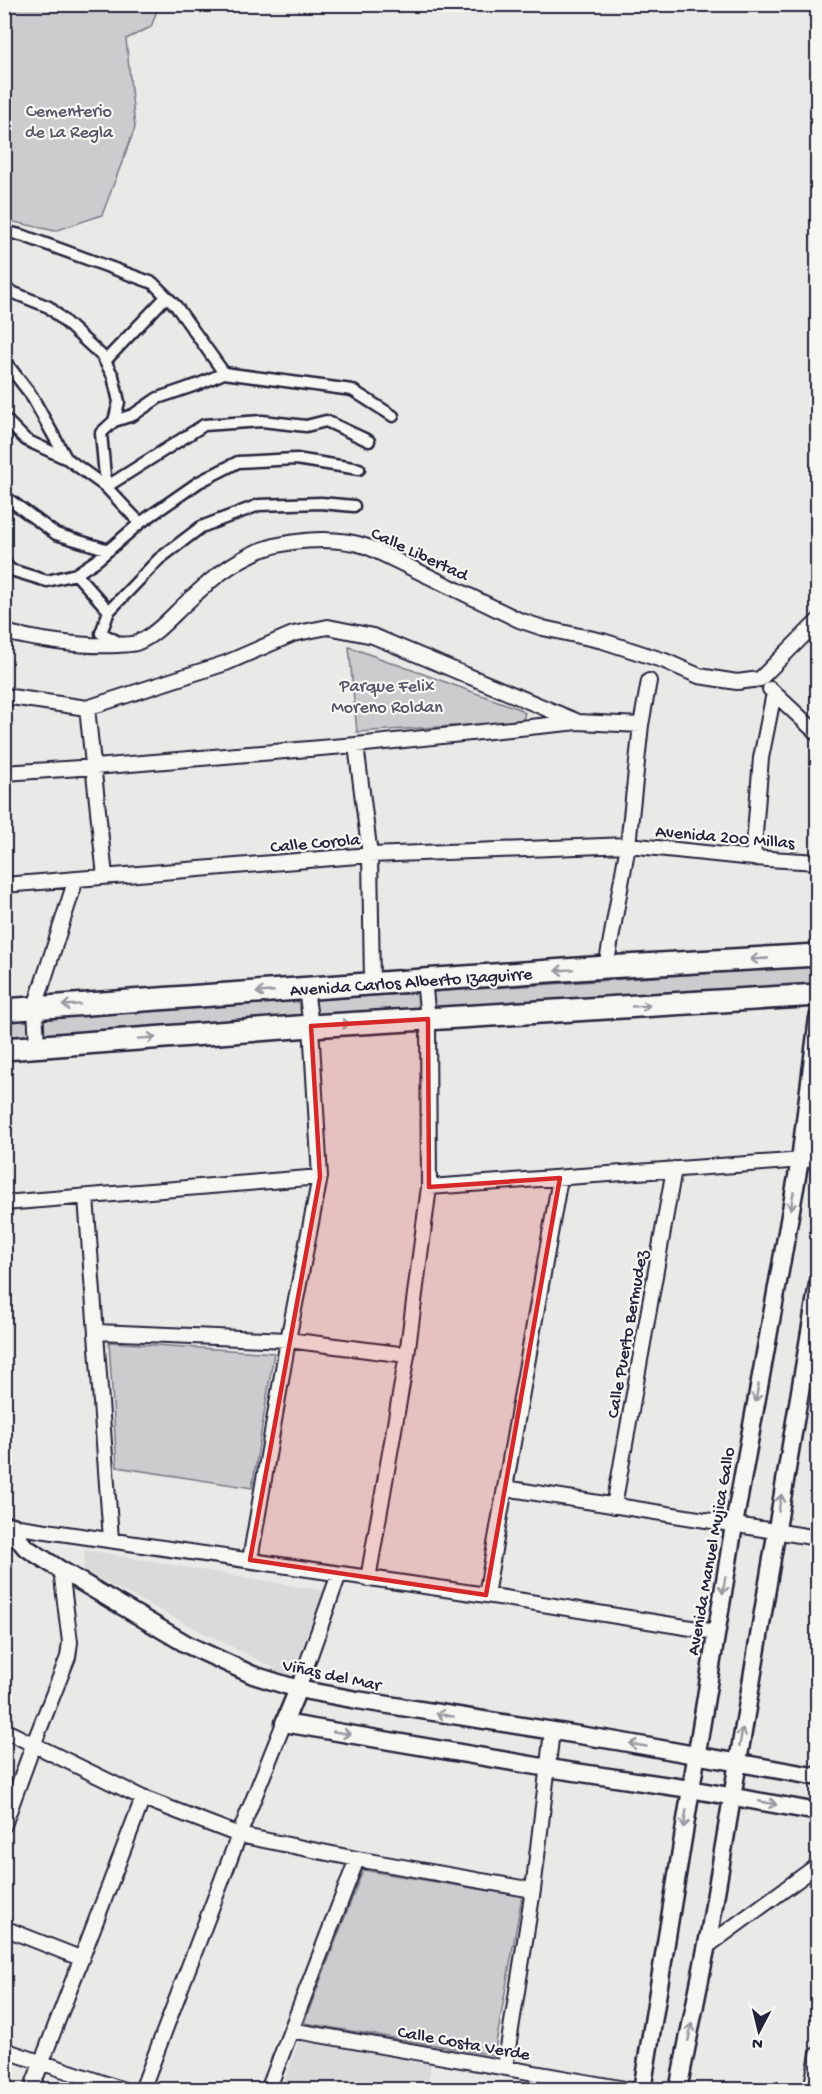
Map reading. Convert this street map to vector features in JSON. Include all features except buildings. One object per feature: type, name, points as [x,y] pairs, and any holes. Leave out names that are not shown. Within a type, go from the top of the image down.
[{"type":"main road","name":"Avenida Carlos Alberto Izaguirre","points":[[4,1010],[606,967],[818,955]]},
{"type":"main road","name":"Avenida Carlos Alberto Izaguirre","points":[[4,1049],[311,1026],[818,995]]},
{"type":"street","points":[[4,231],[24,236],[153,283],[176,306],[224,373]]},
{"type":"street","points":[[4,289],[49,308],[102,356],[113,376],[118,402],[114,421]]},
{"type":"street","points":[[105,361],[166,297]]},
{"type":"street","points":[[4,360],[32,395],[66,458]]},
{"type":"street","points":[[106,487],[101,433],[114,421],[133,415],[158,398],[224,373],[352,390],[393,416]]},
{"type":"street","points":[[4,418],[26,440],[66,458],[106,487],[140,523]]},
{"type":"street","points":[[106,487],[204,425],[262,421],[306,426],[326,421],[369,441]]},
{"type":"street","points":[[4,563],[11,570],[46,581],[76,574],[140,523],[199,482],[238,462],[296,459],[359,469]]},
{"type":"street","points":[[4,496],[56,534],[108,550]]},
{"type":"street","points":[[122,645],[101,633],[109,611],[159,560],[201,527],[259,505],[321,503],[354,506]]},
{"type":"street","name":"Calle Libertad","points":[[4,632],[43,641],[99,646],[136,644],[161,627],[217,575],[249,555],[287,544],[337,540],[368,547],[519,620],[543,628],[603,641],[665,661],[699,676],[737,682],[760,679]]},
{"type":"street","points":[[76,574],[109,611]]},
{"type":"street","points":[[818,621],[760,679],[818,734]]},
{"type":"street","points":[[4,696],[87,708],[226,663],[293,634],[328,627],[373,636],[578,722]]},
{"type":"street","points":[[606,967],[628,845],[641,725],[649,681]]},
{"type":"street","points":[[753,858],[761,758],[774,693]]},
{"type":"street","points":[[87,708],[105,876]]},
{"type":"street","points":[[4,772],[95,767],[356,745],[578,722],[641,725]]},
{"type":"street","points":[[356,745],[370,855],[372,983]]},
{"type":"street","name":"Avenida 200 Millas","points":[[628,845],[753,858],[818,862]]},
{"type":"street","name":"Calle Corola","points":[[4,885],[370,855],[628,845]]},
{"type":"street","points":[[37,1046],[35,1007],[76,879]]},
{"type":"street","points":[[368,1579],[407,1355],[429,1187],[428,1019],[424,980]]},
{"type":"street","points":[[250,1560],[288,1340],[320,1177],[311,1026],[306,989]]},
{"type":"street","name":"Avenida Manuel Mujica Gallo","points":[[642,2090],[734,1525],[800,1160],[818,1018]]},
{"type":"street","points":[[429,1187],[818,1159]]},
{"type":"street","name":"Calle Puerto Bermudez","points":[[614,1506],[674,1169]]},
{"type":"street","points":[[4,1203],[320,1177]]},
{"type":"street","points":[[486,1595],[560,1178]]},
{"type":"street","points":[[86,1197],[111,1539]]},
{"type":"street","points":[[678,2090],[706,1947],[818,1284]]},
{"type":"street","points":[[97,1332],[288,1340],[407,1355]]},
{"type":"street","points":[[505,1488],[818,1538]]},
{"type":"street","points":[[8,1525],[486,1595],[716,1632]]},
{"type":"street","name":"Viñas del Mar","points":[[8,1525],[25,1547],[61,1570],[188,1645],[253,1675],[298,1689],[818,1777]]},
{"type":"street","points":[[4,1825],[68,1657],[70,1642],[61,1570]]},
{"type":"street","points":[[142,2090],[239,1835],[298,1689],[339,1574]]},
{"type":"street","points":[[284,1723],[818,1812]]},
{"type":"street","points":[[4,1730],[143,1797],[239,1835],[357,1859],[533,1890]]},
{"type":"street","points":[[505,2067],[533,1890],[552,1731]]},
{"type":"street","points":[[31,2090],[143,1797]]},
{"type":"street","points":[[268,2090],[357,1859]]},
{"type":"street","points":[[706,1947],[818,1865]]},
{"type":"street","points":[[4,1928],[80,1958]]},
{"type":"street","name":"Calle Costa Verde","points":[[291,2030],[631,2090]]},
{"type":"street","points":[[4,2050],[124,2090]]},
{"type":"street","points":[[811,2090],[818,2054]]},
{"type":"highlighted area","points":[[428,1019],[429,1187],[560,1178],[486,1595],[250,1560],[320,1177],[311,1026]]},
{"type":"shaded area","points":[[85,1550],[324,1591],[291,1677],[83,1571]]},
{"type":"shaded area","points":[[300,2038],[431,2062],[427,2089],[281,2090]]},
{"type":"green space","name":"Cementerio de La Regla","points":[[5,4],[159,5],[151,27],[126,39],[135,128],[102,215],[55,231],[5,220]]},
{"type":"green space","name":"Parque Felix Moreno Roldan","points":[[349,647],[517,708],[525,713],[523,720],[357,732]]},
{"type":"green space","points":[[817,966],[817,984],[346,1013],[5,1038],[5,1021]]},
{"type":"green space","points":[[109,1342],[274,1353],[252,1488],[117,1467]]},
{"type":"green space","points":[[363,1870],[522,1896],[494,2055],[304,2023]]}]
